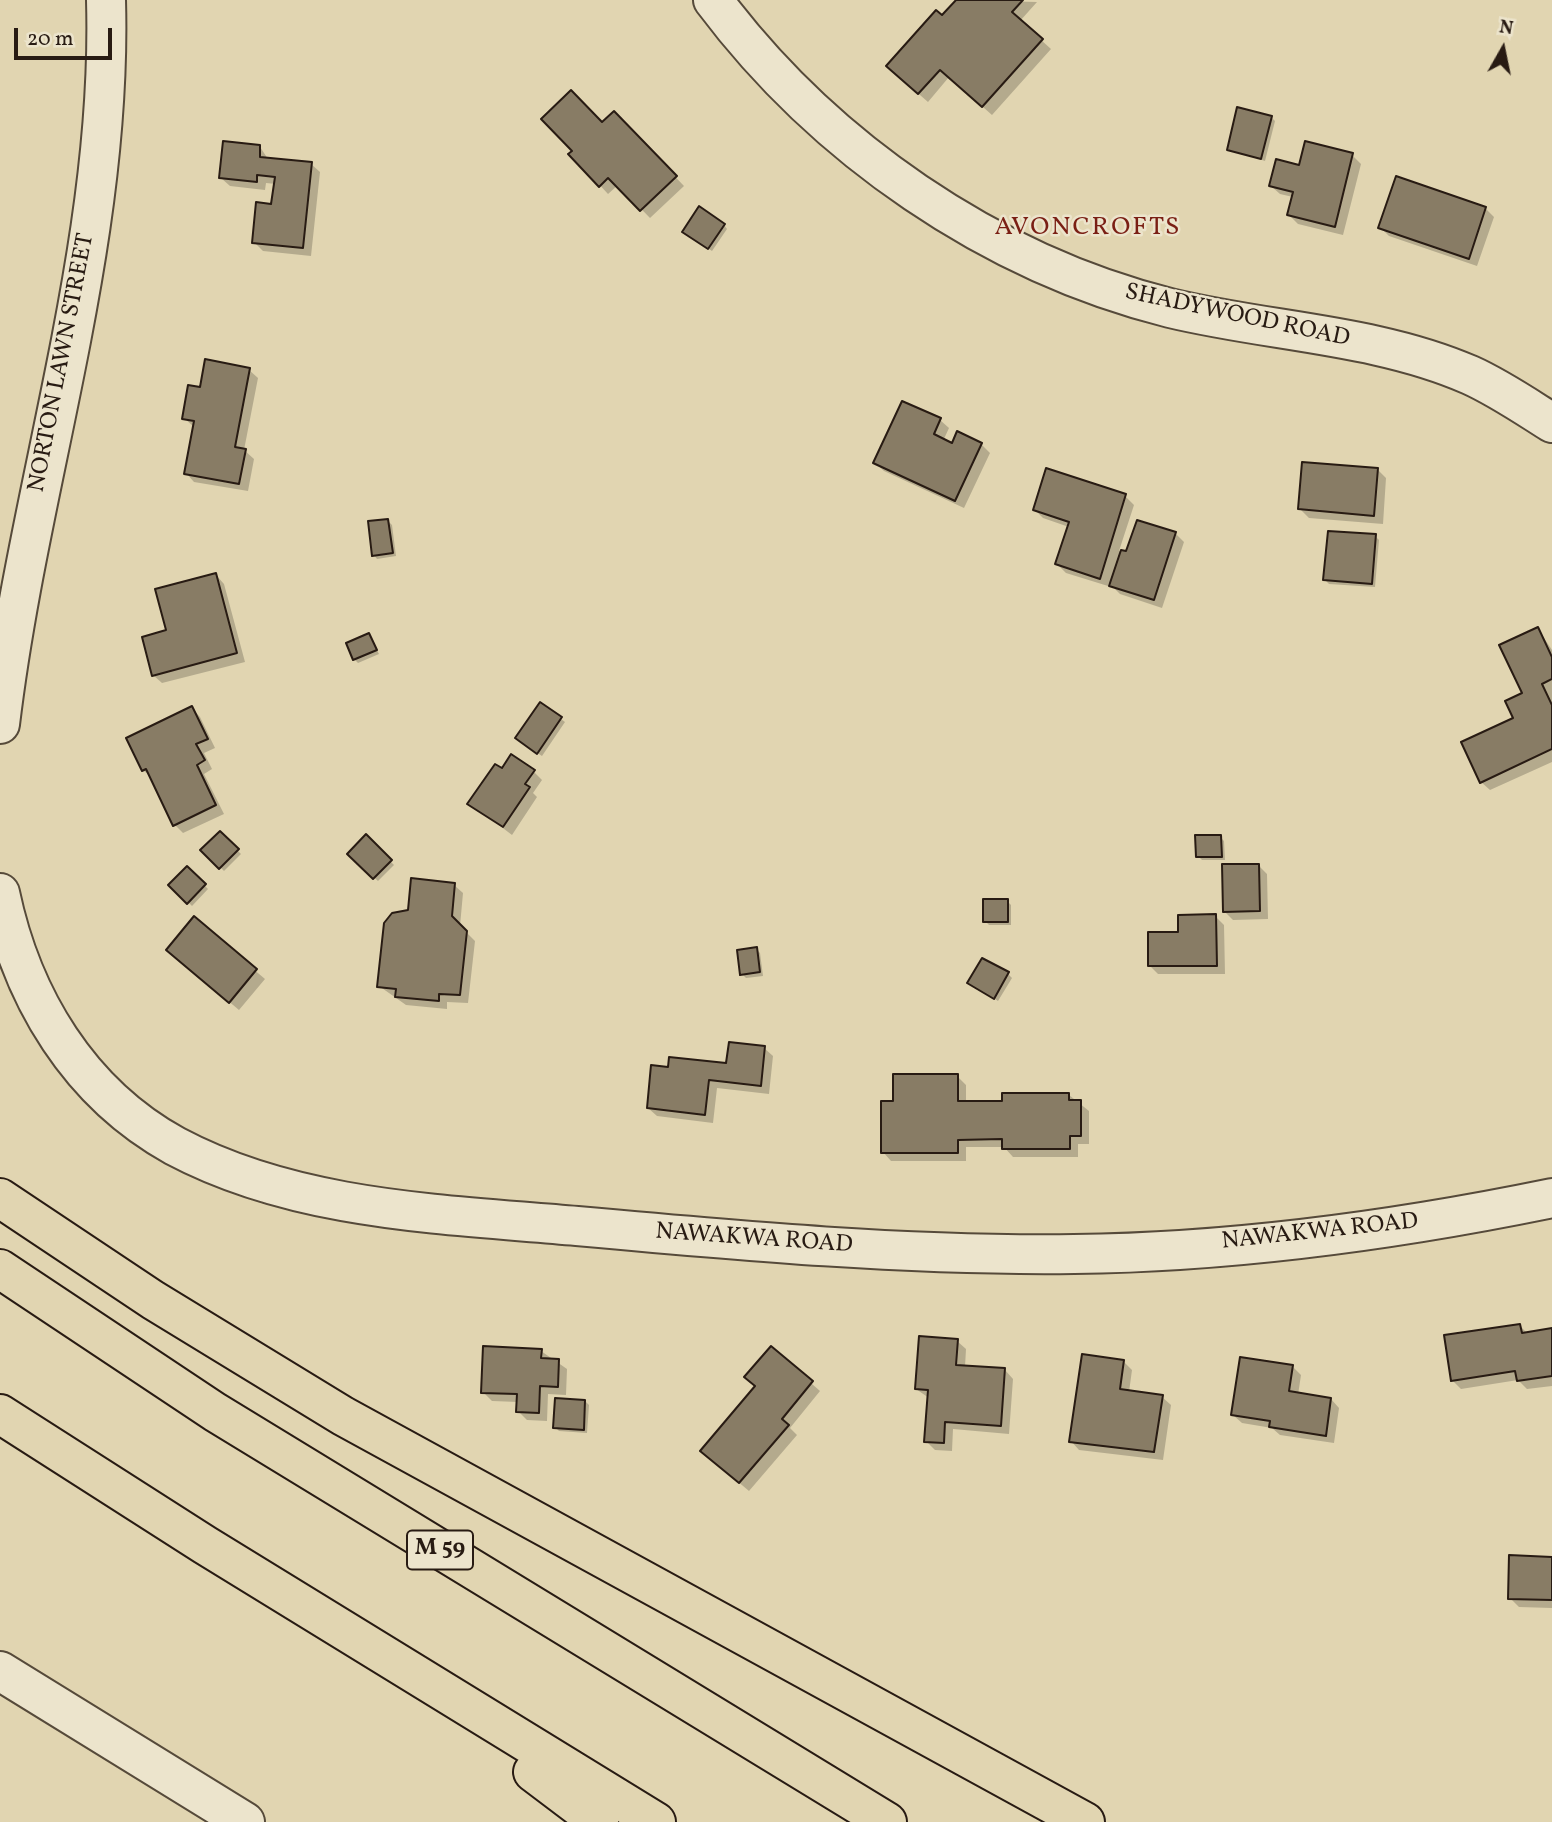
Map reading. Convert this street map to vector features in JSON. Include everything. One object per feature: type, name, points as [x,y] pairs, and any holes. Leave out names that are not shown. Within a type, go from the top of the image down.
[{"type":"highway","points":[[0,1198],[153,1300],[355,1423],[1085,1822]]},
{"type":"highway","name":"M 59","points":[[0,1269],[226,1419],[887,1822]]},
{"type":"highway","points":[[0,1414],[149,1510],[656,1822]]},
{"type":"highway","points":[[368,1645],[599,1822]]},
{"type":"street","name":"NORTON LAWN STREET","points":[[0,724],[33,518],[71,342],[94,199],[105,90],[106,0]]},
{"type":"street","name":"SHADYWOOD ROAD","points":[[713,0],[768,66],[824,123],[914,190],[1004,244],[1073,276],[1161,305],[1422,358],[1470,375],[1552,423]]},
{"type":"street","name":"NAWAKWA ROAD","points":[[0,893],[7,929],[32,995],[50,1028],[107,1096],[174,1145],[230,1170],[276,1186],[409,1210],[769,1242],[993,1254],[1080,1254],[1183,1248],[1351,1232],[1552,1198]]},
{"type":"street","points":[[0,1671],[245,1822]]},
{"type":"building","points":[[956,0],[1023,0],[1012,12],[1043,39],[982,107],[940,70],[918,94],[886,66],[936,10],[942,15]]},
{"type":"building","points":[[571,90],[602,122],[614,111],[677,176],[640,211],[608,178],[599,187],[568,154],[572,151],[541,119]]},
{"type":"building","points":[[1237,107],[1272,116],[1261,159],[1227,150]]},
{"type":"building","points":[[223,141],[260,145],[260,157],[312,162],[303,248],[252,243],[256,202],[271,204],[275,177],[257,175],[257,182],[219,178]]},
{"type":"building","points":[[1305,141],[1353,153],[1335,227],[1287,215],[1293,192],[1269,186],[1276,159],[1299,165]]},
{"type":"building","points":[[1396,176],[1486,207],[1469,259],[1378,228]]},
{"type":"building","points":[[699,206],[725,224],[708,249],[682,232]]},
{"type":"building","points":[[205,359],[250,368],[235,447],[246,449],[239,484],[184,474],[194,421],[182,419],[188,385],[200,387]]},
{"type":"building","points":[[902,401],[941,418],[934,434],[952,443],[957,431],[982,443],[955,501],[873,463]]},
{"type":"building","points":[[1302,462],[1378,468],[1374,516],[1298,509]]},
{"type":"building","points":[[1046,468],[1126,494],[1100,579],[1055,564],[1069,522],[1033,510]]},
{"type":"building","points":[[388,519],[393,553],[372,556],[368,521]]},
{"type":"building","points":[[1137,520],[1176,532],[1154,600],[1109,586],[1121,550],[1126,551]]},
{"type":"building","points":[[1328,531],[1376,534],[1372,584],[1323,580]]},
{"type":"building","points":[[216,573],[237,653],[152,676],[142,637],[166,630],[155,589]]},
{"type":"building","points":[[1538,627],[1552,657],[1552,679],[1542,684],[1552,705],[1552,749],[1480,783],[1461,742],[1513,718],[1505,701],[1522,693],[1499,645]]},
{"type":"building","points":[[369,633],[377,650],[353,660],[346,643]]},
{"type":"building","points":[[540,702],[562,717],[537,754],[515,738]]},
{"type":"building","points":[[192,706],[208,739],[196,744],[205,760],[197,765],[216,805],[173,826],[146,769],[142,771],[126,738]]},
{"type":"building","points":[[511,754],[535,770],[525,784],[530,787],[503,827],[467,804],[495,764],[502,768]]},
{"type":"building","points":[[220,831],[239,849],[219,869],[200,850]]},
{"type":"building","points":[[366,834],[392,860],[373,879],[347,854]]},
{"type":"building","points":[[1195,835],[1221,835],[1222,857],[1196,857]]},
{"type":"building","points":[[1222,864],[1259,864],[1260,911],[1223,912]]},
{"type":"building","points":[[187,866],[206,884],[187,904],[168,885]]},
{"type":"building","points":[[411,878],[455,883],[452,916],[467,931],[460,995],[439,994],[439,1001],[395,997],[396,989],[377,987],[384,923],[392,913],[408,910]]},
{"type":"building","points":[[983,899],[1008,899],[1008,922],[983,922]]},
{"type":"building","points":[[1216,914],[1217,966],[1148,966],[1148,932],[1178,932],[1178,915]]},
{"type":"building","points":[[194,916],[257,969],[229,1003],[166,950]]},
{"type":"building","points":[[757,947],[760,972],[740,975],[737,950]]},
{"type":"building","points":[[982,958],[1009,972],[994,999],[967,983]]},
{"type":"building","points":[[729,1042],[765,1046],[761,1086],[709,1080],[705,1115],[647,1108],[651,1065],[668,1067],[669,1057],[726,1063]]},
{"type":"building","points":[[893,1074],[958,1074],[958,1101],[1002,1101],[1002,1093],[1069,1093],[1069,1100],[1081,1100],[1081,1136],[1070,1136],[1070,1149],[1002,1149],[1002,1139],[958,1140],[958,1153],[881,1153],[881,1101],[893,1101]]},
{"type":"building","points":[[1520,1324],[1522,1333],[1552,1328],[1552,1376],[1517,1381],[1515,1371],[1451,1381],[1444,1335]]},
{"type":"building","points":[[919,1336],[958,1339],[956,1365],[1005,1368],[1001,1426],[945,1422],[944,1443],[924,1442],[928,1390],[915,1389]]},
{"type":"building","points":[[483,1346],[542,1349],[541,1358],[559,1359],[558,1387],[540,1386],[539,1413],[516,1412],[517,1394],[481,1393]]},
{"type":"building","points":[[771,1346],[813,1381],[782,1419],[789,1425],[739,1483],[700,1451],[755,1386],[744,1377]]},
{"type":"building","points":[[1082,1354],[1124,1360],[1120,1389],[1163,1395],[1154,1452],[1069,1442]]},
{"type":"building","points":[[1240,1357],[1293,1365],[1289,1391],[1331,1398],[1326,1436],[1269,1427],[1270,1421],[1231,1415]]},
{"type":"building","points":[[555,1398],[585,1400],[584,1430],[553,1428]]},
{"type":"building","points":[[1509,1555],[1552,1557],[1552,1600],[1508,1599]]},
{"type":"district","name":"AVONCROFTS","points":[[1088,229]]}]
